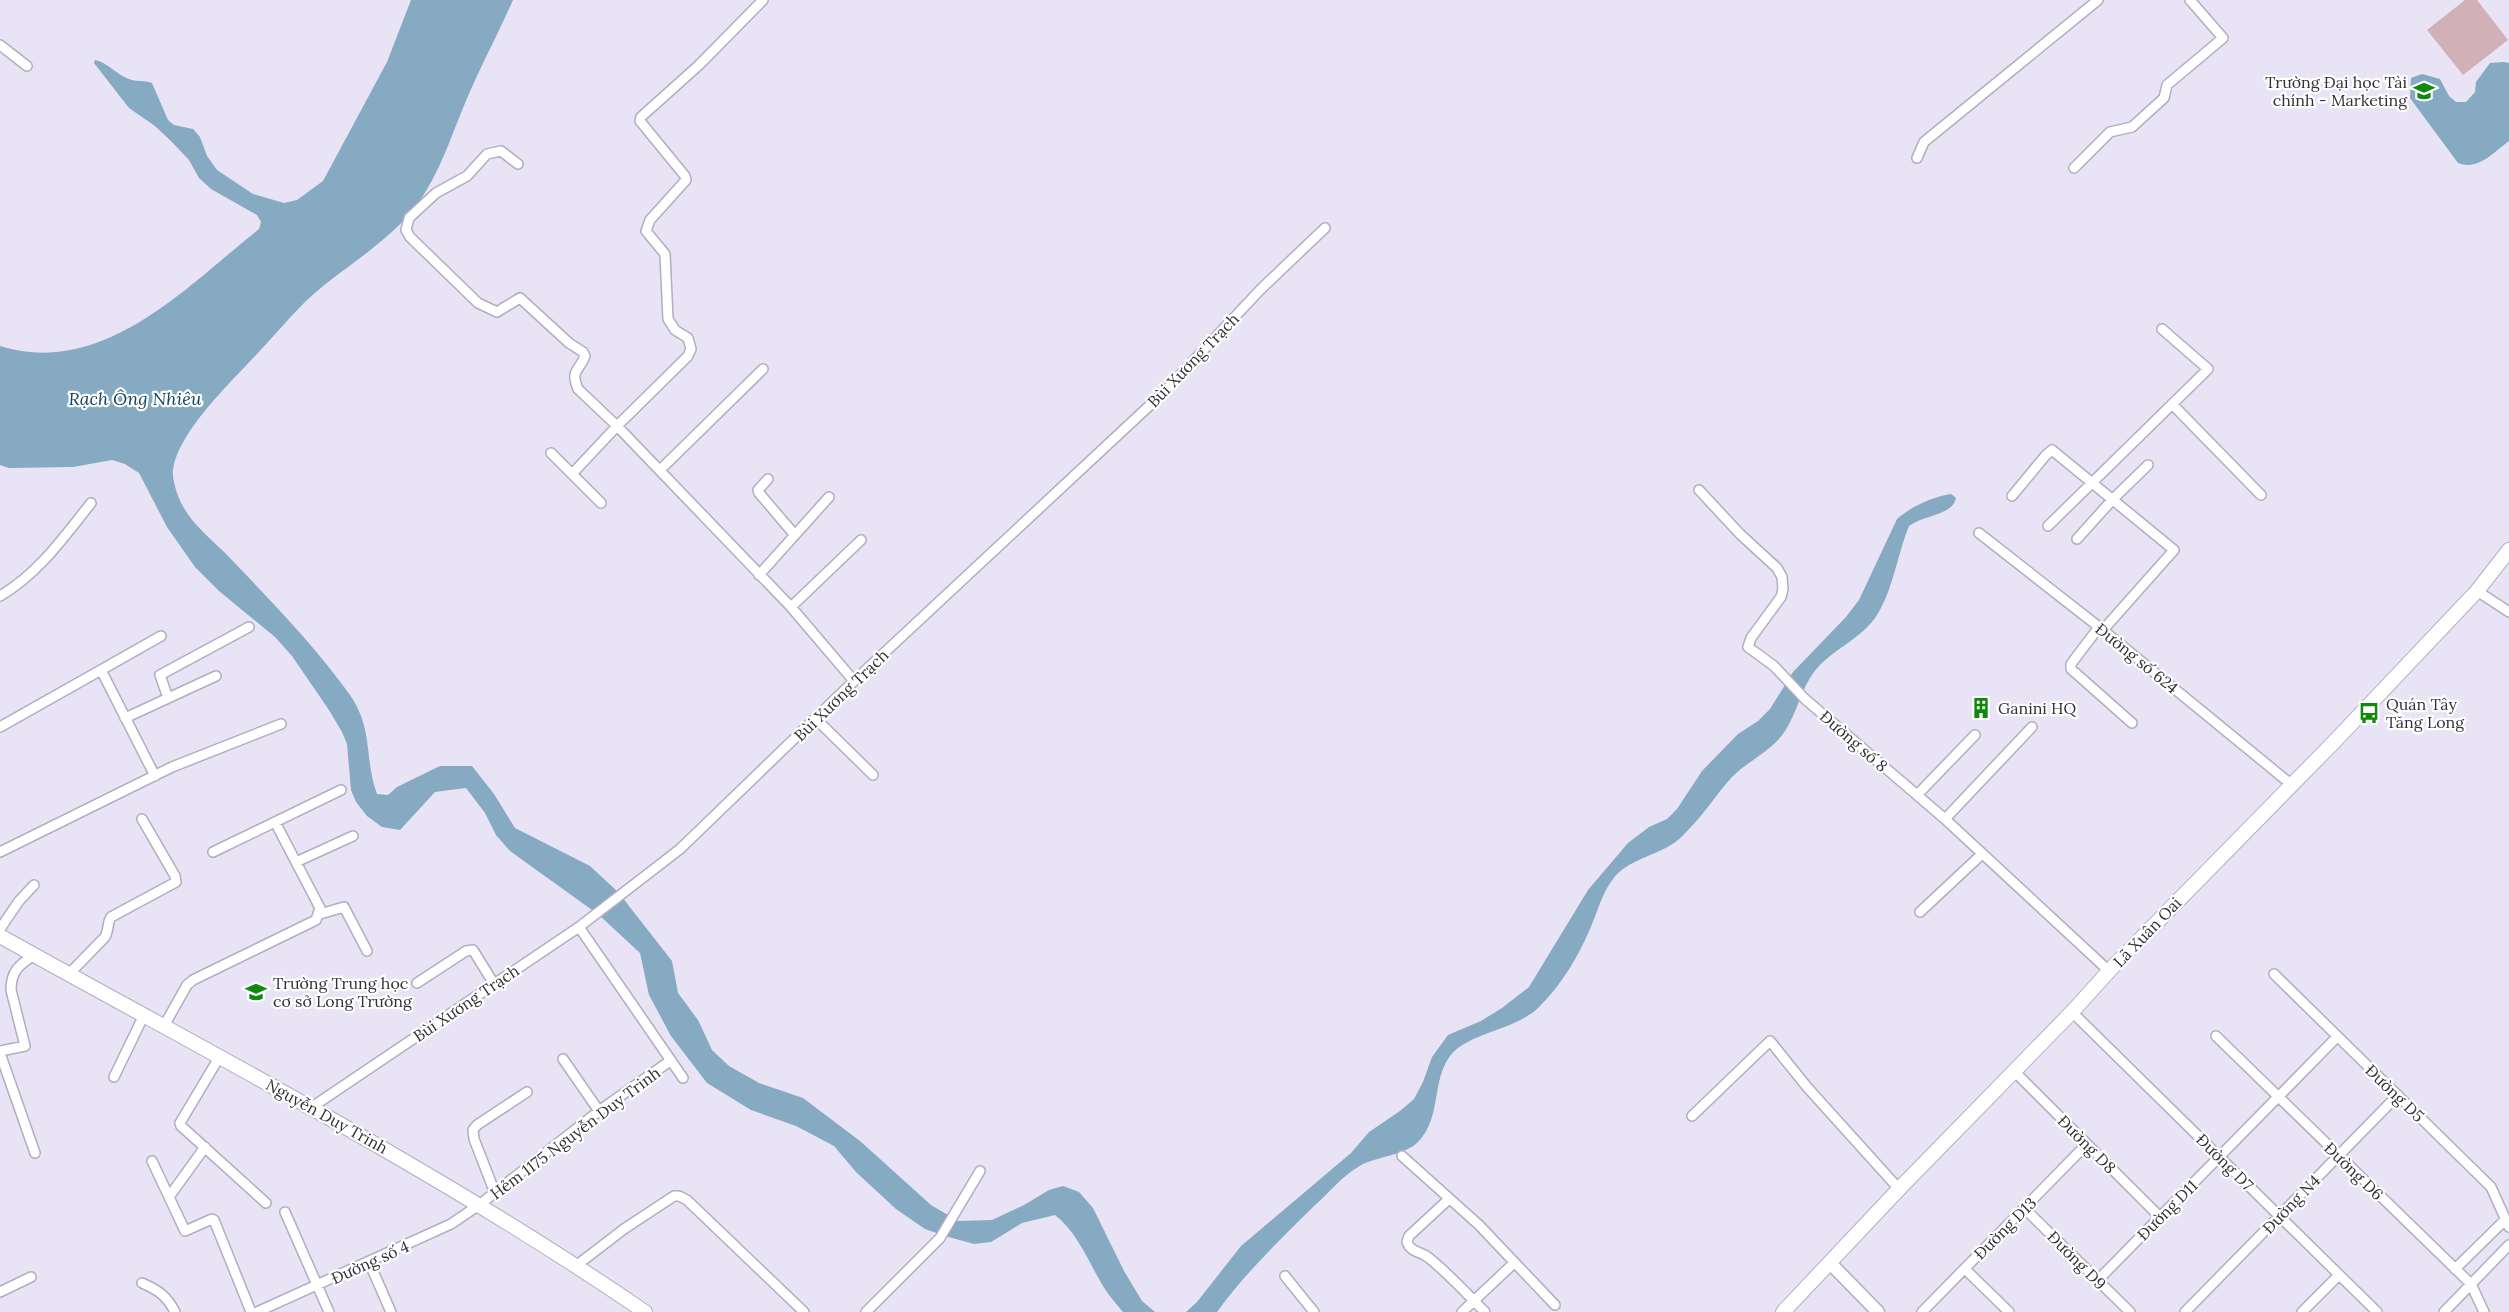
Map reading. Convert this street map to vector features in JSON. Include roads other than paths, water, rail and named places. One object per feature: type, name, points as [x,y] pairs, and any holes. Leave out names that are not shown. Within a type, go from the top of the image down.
[{"type":"main road","name":"Lã Xuân Oai","points":[[1783,1312],[2072,1012],[2109,970],[2292,785],[2477,591],[2509,550]]},
{"type":"main road","name":"Nguyễn Duy Trinh","points":[[0,936],[312,1107],[577,1265],[645,1312]]},
{"type":"street","points":[[572,474],[688,356],[691,349],[688,338],[675,330],[668,319],[665,254],[646,231],[650,220],[686,180],[648,133],[640,121],[641,117],[699,65],[763,0]]},
{"type":"street","points":[[1917,158],[1924,142],[2098,0]]},
{"type":"street","points":[[2074,168],[2110,132],[2132,127],[2164,98],[2167,85],[2223,38],[2190,0]]},
{"type":"street","points":[[0,45],[27,66]]},
{"type":"street","points":[[518,164],[501,151],[488,154],[467,176],[435,193],[409,218],[406,230],[410,237],[478,303],[497,312],[519,298],[569,343],[584,351],[585,356],[575,369],[575,381],[579,389],[791,607],[854,681]]},
{"type":"street","name":"Bùi Xương Trạch","points":[[312,1107],[579,927],[681,849],[854,681],[1163,393],[1262,289],[1325,228]]},
{"type":"street","points":[[2048,526],[2091,481],[2208,369],[2162,329]]},
{"type":"street","points":[[660,470],[763,369]]},
{"type":"street","points":[[2172,404],[2261,495]]},
{"type":"street","points":[[2012,496],[2052,450],[2174,550],[2101,628],[2071,664],[2071,669],[2132,723]]},
{"type":"street","points":[[551,453],[601,504]]},
{"type":"street","points":[[2077,539],[2148,465]]},
{"type":"street","points":[[768,479],[758,490],[759,493],[794,534]]},
{"type":"street","name":"Đường số 8","points":[[1699,490],[1740,534],[1777,568],[1782,578],[1784,589],[1781,597],[1748,644],[1751,649],[1784,676],[1805,699],[1945,819],[2109,970]]},
{"type":"street","points":[[759,575],[829,497]]},
{"type":"street","points":[[0,596],[25,578],[51,553],[91,503]]},
{"type":"street","name":"Đường số 624","points":[[1979,532],[2101,628],[2292,785]]},
{"type":"street","points":[[791,607],[861,540]]},
{"type":"street","points":[[2477,591],[2509,612]]},
{"type":"street","points":[[168,698],[160,678],[163,673],[249,627]]},
{"type":"street","points":[[0,726],[161,636]]},
{"type":"street","points":[[101,670],[155,776]]},
{"type":"street","points":[[125,718],[216,676]]},
{"type":"street","points":[[816,718],[873,775]]},
{"type":"street","points":[[0,852],[155,776],[281,724]]},
{"type":"street","points":[[1945,819],[2032,727]]},
{"type":"street","points":[[1917,795],[1975,735]]},
{"type":"street","points":[[213,852],[341,790]]},
{"type":"street","points":[[69,974],[105,937],[111,917],[176,882],[175,876],[142,819]]},
{"type":"street","points":[[164,1026],[187,986],[193,980],[316,920],[320,914],[320,908],[274,822]]},
{"type":"street","points":[[296,862],[353,836]]},
{"type":"street","points":[[1920,912],[1982,854]]},
{"type":"street","points":[[0,928],[19,901],[34,885]]},
{"type":"street","points":[[320,914],[344,907],[367,951]]},
{"type":"street","points":[[579,927],[683,1078]]},
{"type":"street","points":[[417,983],[466,951],[473,950],[495,984]]},
{"type":"street","points":[[34,954],[20,964],[13,972],[11,980],[11,990],[25,1046],[0,1052],[35,1153]]},
{"type":"street","name":"Đường D5","points":[[2274,974],[2492,1187],[2507,1223],[2455,1269]]},
{"type":"street","name":"Đường D7","points":[[2072,1012],[2377,1312]]},
{"type":"street","points":[[114,1077],[144,1015]]},
{"type":"street","name":"Đường D6","points":[[2216,1036],[2471,1284],[2484,1312]]},
{"type":"street","name":"Đường D11","points":[[2098,1280],[2337,1036]]},
{"type":"street","points":[[1692,1116],[1770,1041],[1807,1087],[1899,1189]]},
{"type":"street","points":[[220,1056],[180,1123],[266,1203]]},
{"type":"street","points":[[563,1059],[599,1111]]},
{"type":"street","name":"Hẻm 1175 Nguyễn Duy Trinh","points":[[479,1205],[599,1111],[670,1061]]},
{"type":"street","name":"Đường D8","points":[[2014,1071],[2160,1217]]},
{"type":"street","points":[[495,1193],[474,1139],[473,1130],[527,1092]]},
{"type":"street","name":"Đường N4","points":[[2185,1312],[2398,1095]]},
{"type":"street","name":"Đường D13","points":[[1922,1312],[2087,1144]]},
{"type":"street","points":[[169,1197],[205,1147]]},
{"type":"street","points":[[1402,1156],[1479,1225],[1555,1305]]},
{"type":"street","points":[[152,1161],[185,1231],[211,1219],[214,1220],[251,1312]]},
{"type":"street","points":[[866,1312],[937,1241],[980,1171]]},
{"type":"street","points":[[577,1265],[624,1229],[679,1196],[687,1200],[804,1312]]},
{"type":"street","points":[[1449,1199],[1408,1236],[1407,1242],[1412,1250],[1425,1254],[1441,1267],[1485,1312]]},
{"type":"street","name":"Đường số 4","points":[[256,1312],[438,1230],[479,1205]]},
{"type":"street","name":"Đường D9","points":[[2024,1208],[2130,1312]]},
{"type":"street","points":[[285,1212],[329,1312]]},
{"type":"street","points":[[2445,1312],[2509,1245]]},
{"type":"street","points":[[369,1262],[391,1312]]},
{"type":"street","points":[[1462,1312],[1514,1263]]},
{"type":"street","points":[[1831,1264],[1878,1312]]},
{"type":"street","points":[[1965,1269],[2009,1312]]},
{"type":"street","points":[[2302,1312],[2339,1275]]},
{"type":"street","points":[[1286,1276],[1314,1312]]},
{"type":"street","points":[[0,1292],[31,1277]]},
{"type":"street","points":[[142,1283],[168,1299],[175,1312]]},
{"type":"water","name":"Rạch Ông Nhiêu","points":[[411,0],[513,0],[469,94],[438,168],[419,202],[393,231],[304,303],[208,407],[177,454],[173,475],[181,503],[199,528],[277,607],[307,641],[350,695],[363,720],[377,794],[388,795],[397,787],[440,766],[472,766],[494,794],[515,828],[590,866],[618,892],[672,961],[678,993],[698,1020],[712,1050],[729,1066],[759,1083],[803,1098],[860,1141],[931,1205],[958,1221],[992,1220],[1049,1190],[1063,1186],[1079,1192],[1093,1208],[1124,1271],[1142,1301],[1155,1312],[1123,1312],[1105,1289],[1070,1230],[1055,1215],[1022,1223],[991,1242],[974,1244],[925,1229],[896,1209],[856,1172],[834,1146],[796,1126],[751,1110],[707,1083],[671,1036],[649,995],[640,953],[599,915],[510,851],[496,835],[485,813],[466,788],[435,792],[400,830],[382,827],[367,816],[356,802],[351,790],[347,744],[329,710],[292,656],[275,637],[219,591],[195,567],[167,527],[139,473],[125,464],[112,460],[73,467],[9,468],[0,465],[0,346],[38,353],[74,349],[108,338],[141,321],[172,300],[259,229],[261,222],[257,215],[211,189],[199,178],[189,160],[172,142],[155,126],[129,108],[94,63],[95,60],[129,79],[152,83],[168,120],[174,125],[193,129],[200,137],[207,156],[217,170],[253,194],[284,203],[297,200],[323,181],[387,62]]},
{"type":"water","points":[[2490,63],[2509,63],[2509,141],[2479,162],[2465,165],[2458,163],[2410,98],[2411,78],[2422,74],[2440,79],[2449,96],[2456,102],[2466,102],[2475,92],[2476,82]]},
{"type":"water","points":[[1951,494],[1956,498],[1949,508],[1909,526],[1891,585],[1875,618],[1861,633],[1828,658],[1814,672],[1780,738],[1732,777],[1696,822],[1678,840],[1626,867],[1613,879],[1575,960],[1540,1006],[1519,1021],[1469,1041],[1450,1056],[1440,1077],[1430,1122],[1418,1142],[1405,1150],[1365,1163],[1346,1176],[1263,1258],[1217,1312],[1186,1312],[1197,1302],[1241,1246],[1351,1153],[1369,1132],[1414,1099],[1432,1057],[1448,1035],[1481,1021],[1529,987],[1588,890],[1628,843],[1649,827],[1667,819],[1677,809],[1702,771],[1738,734],[1758,721],[1770,709],[1793,672],[1846,617],[1859,600],[1897,519],[1922,503]]},
{"type":"place","name":"Trường Đại học Tài chính - Marketing","points":[[2424,91]]},
{"type":"place","name":"Ganini HQ","points":[[1981,708]]},
{"type":"place","name":"Quán Tây Tăng Long","points":[[2369,713]]},
{"type":"place","name":"Trường Trung học cơ sở Long Trường","points":[[256,992]]}]
